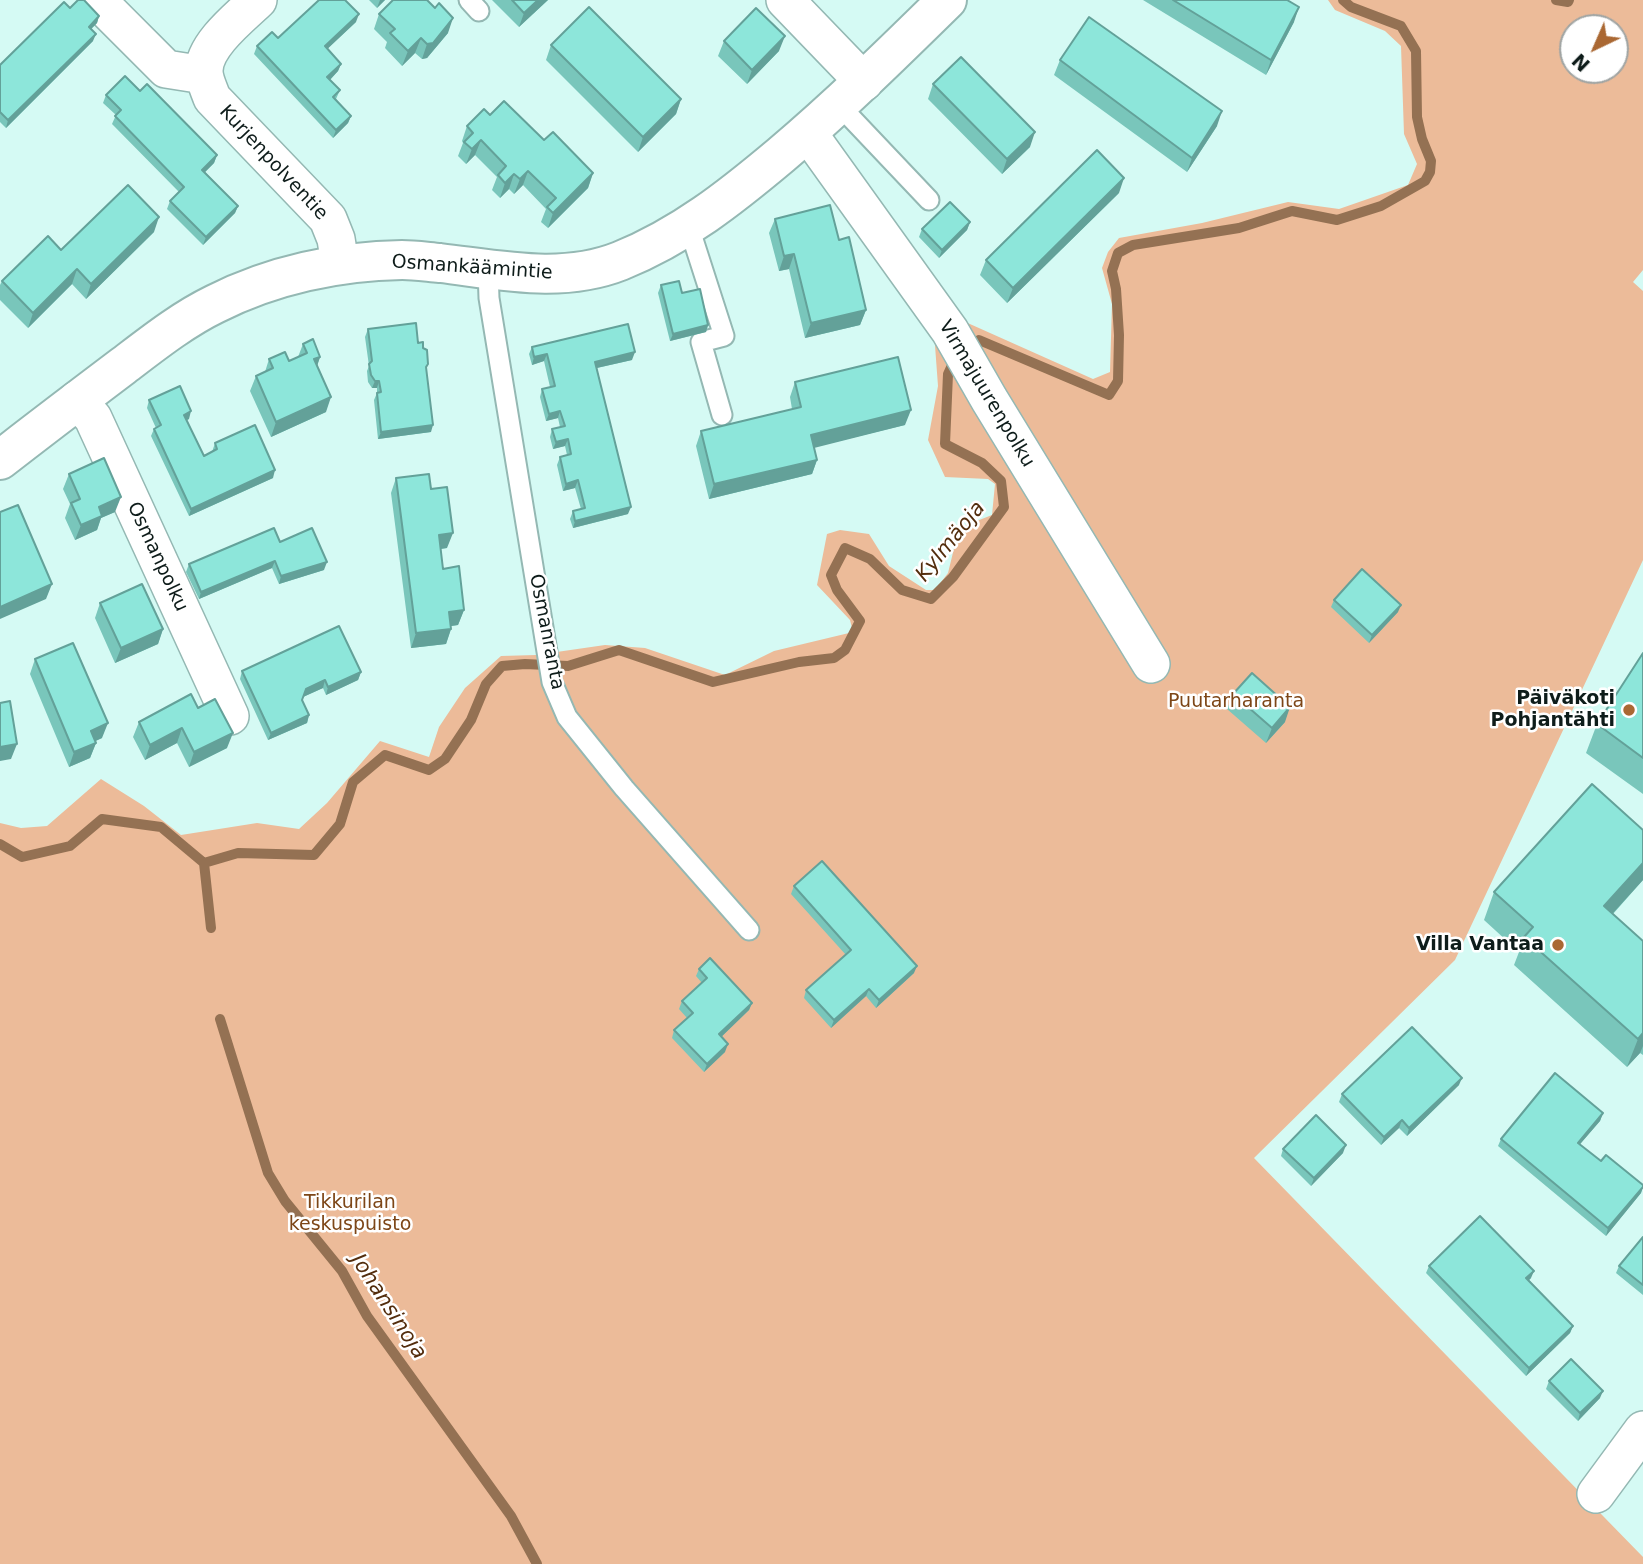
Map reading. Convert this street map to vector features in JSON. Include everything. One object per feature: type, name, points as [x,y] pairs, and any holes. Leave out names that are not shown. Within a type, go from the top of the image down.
[{"type":"street","points":[[97,0],[166,69],[204,75],[205,61],[222,35],[258,0]]},
{"type":"street","points":[[785,0],[852,93]]},
{"type":"street","name":"Osmankäämintie","points":[[0,460],[160,338],[215,304],[275,280],[341,264],[404,260],[509,272],[563,274],[595,269],[620,261],[689,227],[730,198],[852,93],[947,0]]},
{"type":"street","name":"Kurjenpolventie","points":[[204,75],[212,98],[328,219],[336,239],[341,264]]},
{"type":"street","name":"Virmajuurenpolku","points":[[808,133],[950,331],[989,399],[1087,535],[1152,664]]},
{"type":"street","name":"Osmanpolku","points":[[77,400],[93,418],[230,716]]},
{"type":"street","points":[[1596,1494],[1643,1430]]},
{"type":"lane","points":[[852,93],[929,200]]},
{"type":"lane","points":[[689,227],[724,336],[701,342],[722,415]]},
{"type":"lane","name":"Osmanranta","points":[[488,269],[489,298],[552,682],[567,718],[624,788],[749,930]]},
{"type":"green space","points":[[1328,0],[1643,0],[1643,270],[1633,282],[1643,291],[1643,560],[1455,960],[1254,1158],[1643,1557],[1643,1564],[0,1564],[0,823],[21,828],[47,826],[101,779],[144,806],[181,835],[257,823],[299,829],[327,803],[380,741],[429,757],[439,727],[465,688],[501,656],[536,655],[605,645],[645,648],[725,675],[774,651],[849,633],[852,628],[850,620],[817,585],[827,534],[840,530],[869,534],[889,566],[926,590],[935,590],[948,573],[959,528],[992,515],[995,484],[988,479],[945,477],[928,440],[938,386],[934,332],[952,316],[1093,379],[1110,372],[1112,304],[1102,268],[1108,252],[1119,238],[1202,223],[1288,202],[1339,209],[1408,185],[1417,164],[1404,134],[1401,46],[1385,31],[1335,10]]},
{"type":"building","points":[[78,0],[84,0],[99,16],[89,27],[96,34],[8,120],[0,112],[0,65],[64,2],[70,8]]},
{"type":"building","points":[[319,0],[345,0],[359,14],[325,46],[341,64],[327,77],[340,90],[333,97],[351,116],[336,130],[257,46],[272,32],[278,38]]},
{"type":"building","points":[[393,0],[427,0],[435,8],[439,3],[453,18],[433,43],[427,44],[421,38],[408,51],[390,33],[395,29],[379,14]]},
{"type":"building","points":[[512,0],[538,0],[524,13]]},
{"type":"building","points":[[1173,0],[1287,0],[1299,7],[1271,60]]},
{"type":"building","points":[[589,7],[681,99],[643,137],[551,45]]},
{"type":"building","points":[[756,8],[785,36],[752,70],[724,41]]},
{"type":"building","points":[[1089,17],[1222,111],[1192,158],[1060,60]]},
{"type":"building","points":[[961,57],[1035,132],[1007,159],[933,84]]},
{"type":"building","points":[[125,76],[140,91],[147,84],[217,155],[202,170],[238,206],[206,237],[170,201],[184,187],[115,116],[121,110],[106,95]]},
{"type":"building","points":[[504,101],[544,140],[553,132],[593,173],[553,213],[547,207],[556,198],[528,171],[520,179],[514,174],[505,183],[498,175],[506,166],[481,140],[472,149],[464,142],[473,133],[467,126],[484,109],[490,115]]},
{"type":"building","points":[[1097,150],[1124,178],[1013,288],[986,260]]},
{"type":"building","points":[[128,185],[159,217],[91,284],[77,269],[33,313],[2,281],[48,236],[61,250]]},
{"type":"building","points":[[950,202],[970,222],[942,250],[922,229]]},
{"type":"building","points":[[830,205],[839,240],[849,237],[866,310],[811,323],[794,254],[784,256],[775,219]]},
{"type":"building","points":[[679,281],[682,293],[700,289],[708,325],[673,334],[661,285]]},
{"type":"building","points":[[416,323],[418,343],[423,342],[423,348],[427,350],[426,367],[433,425],[381,432],[377,393],[381,392],[379,381],[375,381],[371,375],[368,329]]},
{"type":"building","points":[[628,324],[635,352],[595,362],[631,507],[575,521],[573,511],[585,508],[578,480],[566,484],[560,457],[571,454],[568,439],[556,442],[552,429],[565,426],[560,411],[549,414],[542,389],[555,386],[547,354],[534,357],[532,347]]},
{"type":"building","points":[[313,339],[320,357],[314,359],[331,397],[276,422],[256,376],[273,368],[269,359],[285,352],[289,361],[307,353],[303,344]]},
{"type":"building","points":[[898,357],[911,410],[811,435],[817,460],[714,484],[701,431],[801,407],[795,382]]},
{"type":"building","points":[[180,386],[191,411],[184,415],[204,456],[217,449],[215,443],[255,425],[275,470],[191,509],[154,429],[161,425],[149,400]]},
{"type":"building","points":[[104,458],[121,497],[99,507],[102,516],[81,525],[71,503],[80,499],[69,474]]},
{"type":"building","points":[[429,474],[431,489],[447,487],[453,533],[439,535],[443,569],[459,566],[464,610],[449,612],[451,629],[416,633],[396,478]]},
{"type":"building","points":[[18,505],[52,584],[0,607],[0,512]]},
{"type":"building","points":[[274,528],[280,542],[312,528],[327,562],[281,576],[275,561],[201,592],[189,564]]},
{"type":"building","points":[[1362,569],[1401,605],[1372,635],[1334,600]]},
{"type":"building","points":[[142,584],[163,629],[121,648],[100,603]]},
{"type":"building","points":[[339,626],[361,672],[328,687],[325,680],[306,689],[302,700],[309,715],[271,733],[242,671]]},
{"type":"building","points":[[73,643],[108,723],[91,731],[96,743],[74,752],[35,659]]},
{"type":"building","points":[[1643,653],[1643,758],[1597,724]]},
{"type":"building","points":[[1252,673],[1290,707],[1272,728],[1233,694]]},
{"type":"building","points":[[191,694],[198,708],[215,699],[233,733],[194,752],[182,728],[150,745],[139,722]]},
{"type":"building","points":[[10,701],[17,744],[0,747],[0,703]]},
{"type":"building","name":"Villa Vantaa","points":[[1592,784],[1643,830],[1643,863],[1604,906],[1643,941],[1643,1033],[1638,1039],[1524,937],[1533,927],[1494,892]]},
{"type":"building","points":[[822,861],[917,966],[879,1000],[869,989],[834,1020],[806,990],[851,950],[794,886]]},
{"type":"building","points":[[710,958],[752,1003],[719,1034],[728,1044],[707,1064],[674,1030],[693,1013],[682,1001],[707,978],[699,969]]},
{"type":"building","points":[[1412,1027],[1462,1078],[1409,1128],[1402,1120],[1384,1137],[1342,1094]]},
{"type":"building","points":[[1555,1073],[1603,1113],[1578,1143],[1601,1161],[1606,1155],[1643,1185],[1608,1228],[1501,1139]]},
{"type":"building","points":[[1316,1115],[1346,1145],[1314,1178],[1283,1149]]},
{"type":"building","points":[[1480,1216],[1534,1271],[1526,1278],[1573,1326],[1529,1368],[1429,1266]]},
{"type":"building","points":[[1643,1237],[1643,1285],[1619,1266]]},
{"type":"building","points":[[1571,1359],[1603,1391],[1580,1413],[1549,1381]]},
{"type":"waterway","name":"Kylmäoja","points":[[0,844],[22,857],[70,846],[102,819],[161,827],[204,863],[238,853],[314,855],[340,824],[353,782],[385,755],[429,770],[445,759],[471,720],[486,684],[502,666],[568,666],[619,650],[713,682],[799,662],[834,658],[845,650],[860,621],[837,590],[831,575],[845,548],[870,559],[902,590],[931,599],[953,577],[1004,507],[1001,481],[982,463],[945,444],[948,374],[954,361],[979,340],[1109,395],[1118,381],[1119,335],[1112,271],[1118,253],[1133,245],[1239,228],[1292,211],[1337,220],[1381,206],[1425,181],[1430,172],[1431,161],[1417,117],[1416,51],[1401,26],[1351,7],[1343,0]]},
{"type":"waterway","name":"Kylmäoja","points":[[1556,0],[1569,0]]},
{"type":"waterway","name":"Johansinoja","points":[[204,863],[211,928]]},
{"type":"waterway","name":"Johansinoja","points":[[220,1019],[268,1173],[285,1201],[342,1271],[367,1316],[511,1516],[537,1564]]},
{"type":"place","name":"Päiväkoti Pohjantähti","points":[[1629,710]]},
{"type":"place","name":"Villa Vantaa","points":[[1558,945]]},
{"type":"park label","name":"Puutarharanta","points":[[1236,702]]},
{"type":"park label","name":"Tikkurilan keskuspuisto","points":[[350,1214]]}]
